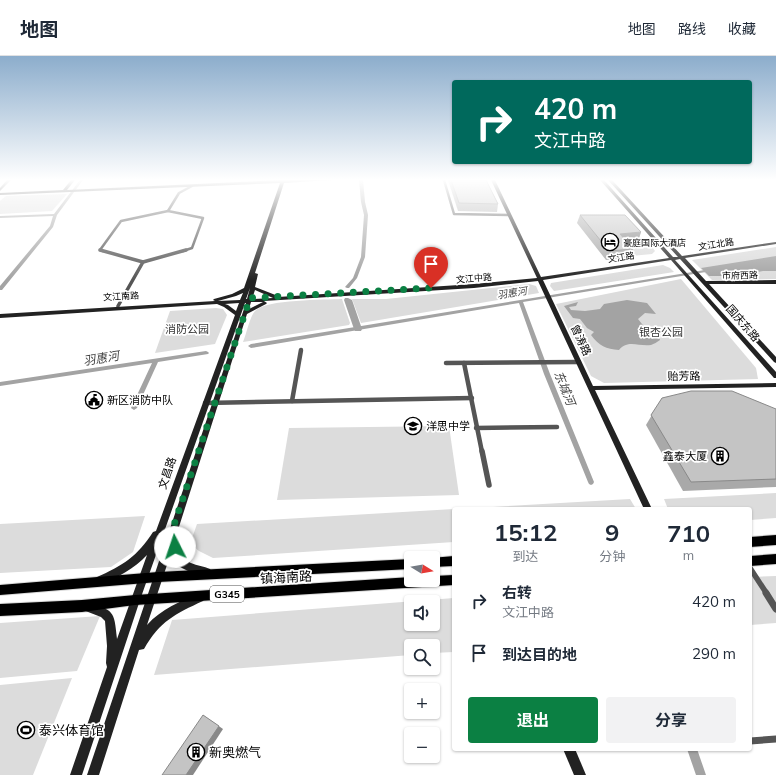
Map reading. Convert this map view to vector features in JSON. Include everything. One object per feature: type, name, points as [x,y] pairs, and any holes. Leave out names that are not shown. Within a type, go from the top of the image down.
[{"type":"highway","points":[[752,542],[776,540]]},
{"type":"highway","points":[[752,561],[776,559]]},
{"type":"highway","points":[[440,562],[452,561]]},
{"type":"highway","name":"镇海南路","points":[[0,590],[158,577],[404,564]]},
{"type":"highway","name":"镇海南路","points":[[0,610],[82,606],[135,600],[452,580]]},
{"type":"main road","name":"文昌路","points":[[93,775],[152,599],[245,300],[274,214]]},
{"type":"main road","name":"国庆东路","points":[[632,214],[776,376]]},
{"type":"main road","name":"国庆东路","points":[[641,214],[776,361]]},
{"type":"main road","name":"曾涛路","points":[[509,215],[647,507]]},
{"type":"main road","name":"文江北路","points":[[539,278],[673,260],[680,256],[776,241]]},
{"type":"main road","name":"文江中路","points":[[245,300],[394,292],[539,278]]},
{"type":"main road","name":"市府西路","points":[[705,283],[776,282]]},
{"type":"main road","points":[[216,302],[249,288],[274,298]]},
{"type":"main road","points":[[216,302],[241,314],[274,298]]},
{"type":"main road","name":"文江南路","points":[[0,316],[245,300]]},
{"type":"main road","name":"文江南路","points":[[0,312],[216,302]]},
{"type":"main road","name":"文昌路","points":[[76,775],[135,600],[205,403],[241,314]]},
{"type":"main road","name":"贻芳路","points":[[592,388],[776,384]]},
{"type":"main road","points":[[91,583],[121,571],[135,562],[148,547],[164,521]]},
{"type":"main road","points":[[172,531],[175,547],[181,563],[200,571],[222,574]]},
{"type":"main road","points":[[130,661],[143,639],[162,616],[176,608],[208,596]]},
{"type":"main road","points":[[82,606],[104,613],[110,619],[112,646],[110,673]]},
{"type":"main road","points":[[570,751],[580,775]]},
{"type":"street","points":[[154,214],[120,220],[100,250],[143,262],[192,248],[204,218],[181,214]]},
{"type":"street","points":[[454,214],[509,215]]},
{"type":"street","points":[[118,306],[143,262]]},
{"type":"street","points":[[292,401],[301,350]]},
{"type":"street","points":[[446,363],[579,362]]},
{"type":"street","points":[[464,363],[488,485]]},
{"type":"street","points":[[205,403],[472,398]]},
{"type":"street","points":[[476,428],[557,427]]},
{"type":"street","points":[[752,571],[776,609]]},
{"type":"street","points":[[752,741],[776,739]]},
{"type":"green space","points":[[640,242],[649,243],[655,251],[652,254],[631,256],[621,244]]},
{"type":"green space","points":[[776,247],[776,279],[712,280],[692,260]]},
{"type":"green space","points":[[663,265],[670,268],[674,272],[554,291],[550,286],[551,283]]},
{"type":"green space","name":"银杏公园","points":[[681,279],[756,368],[758,379],[604,383],[591,376],[556,304]]},
{"type":"green space","points":[[529,284],[536,286],[539,293],[361,323],[352,299],[386,299]]},
{"type":"green space","points":[[342,299],[350,323],[349,325],[243,342],[253,313],[261,307],[283,302]]},
{"type":"green space","name":"消防公园","points":[[216,308],[223,309],[227,315],[215,344],[155,353],[170,311]]},
{"type":"green space","points":[[449,426],[459,495],[277,500],[289,428]]},
{"type":"green space","points":[[776,493],[776,518],[752,520],[752,507],[667,507],[664,499]]},
{"type":"green space","points":[[630,499],[635,507],[492,507]]},
{"type":"green space","points":[[452,509],[452,542],[213,558],[199,551],[190,544],[197,524]]},
{"type":"green space","points":[[145,516],[133,552],[111,567],[0,573],[0,524]]},
{"type":"green space","points":[[776,576],[776,623],[752,625],[752,577]]},
{"type":"green space","points":[[452,598],[452,652],[440,653],[440,639],[404,639],[404,656],[154,675],[172,620],[404,602],[404,631],[440,631],[440,599]]},
{"type":"green space","points":[[100,616],[77,671],[0,678],[0,623]]},
{"type":"green space","name":"泰兴体育馆","points":[[72,678],[33,775],[0,775],[0,685]]},
{"type":"shaded area","points":[[776,256],[776,271],[763,271],[738,276],[709,276],[701,268]]},
{"type":"shaded area","points":[[627,300],[647,303],[656,314],[645,313],[638,319],[646,329],[657,333],[660,340],[651,345],[630,344],[619,350],[607,348],[597,342],[591,335],[594,332],[587,328],[580,319],[573,318],[564,306],[578,302],[576,306],[569,307],[571,310],[585,311],[600,309],[604,304]]},
{"type":"building","points":[[580,215],[625,215],[641,232],[620,234],[633,249],[609,251]]},
{"type":"building","name":"鑫泰大厦","points":[[691,391],[732,391],[776,409],[776,479],[691,482],[651,415],[662,398]]},
{"type":"building","name":"新奥燃气","points":[[203,715],[219,726],[186,775],[162,775]]},
{"type":"waterway","points":[[347,287],[355,278],[363,257],[366,214]]},
{"type":"waterway","points":[[0,217],[55,215]]},
{"type":"waterway","points":[[0,289],[52,226],[55,215]]},
{"type":"waterway","name":"羽惠河","points":[[251,346],[711,270]]},
{"type":"waterway","points":[[348,300],[358,329]]},
{"type":"waterway","name":"东城河","points":[[521,303],[547,374],[591,482]]},
{"type":"waterway","name":"羽惠河","points":[[156,361],[206,353]]},
{"type":"waterway","name":"羽惠河","points":[[0,384],[156,361]]},
{"type":"waterway","points":[[134,408],[156,361]]},
{"type":"waterway","name":"东城河","points":[[693,751],[701,775]]},
{"type":"place","name":"豪庭国际大酒店","points":[[610,242]]},
{"type":"place","name":"新区消防中队","points":[[94,400]]},
{"type":"place","name":"洋思中学","points":[[413,426]]},
{"type":"place","name":"鑫泰大厦","points":[[720,456]]},
{"type":"place","name":"泰兴体育馆","points":[[26,730]]},
{"type":"place","name":"新奥燃气","points":[[196,752]]},
{"type":"route","points":[[175,547],[172,531],[250,298],[431,288]]}]
